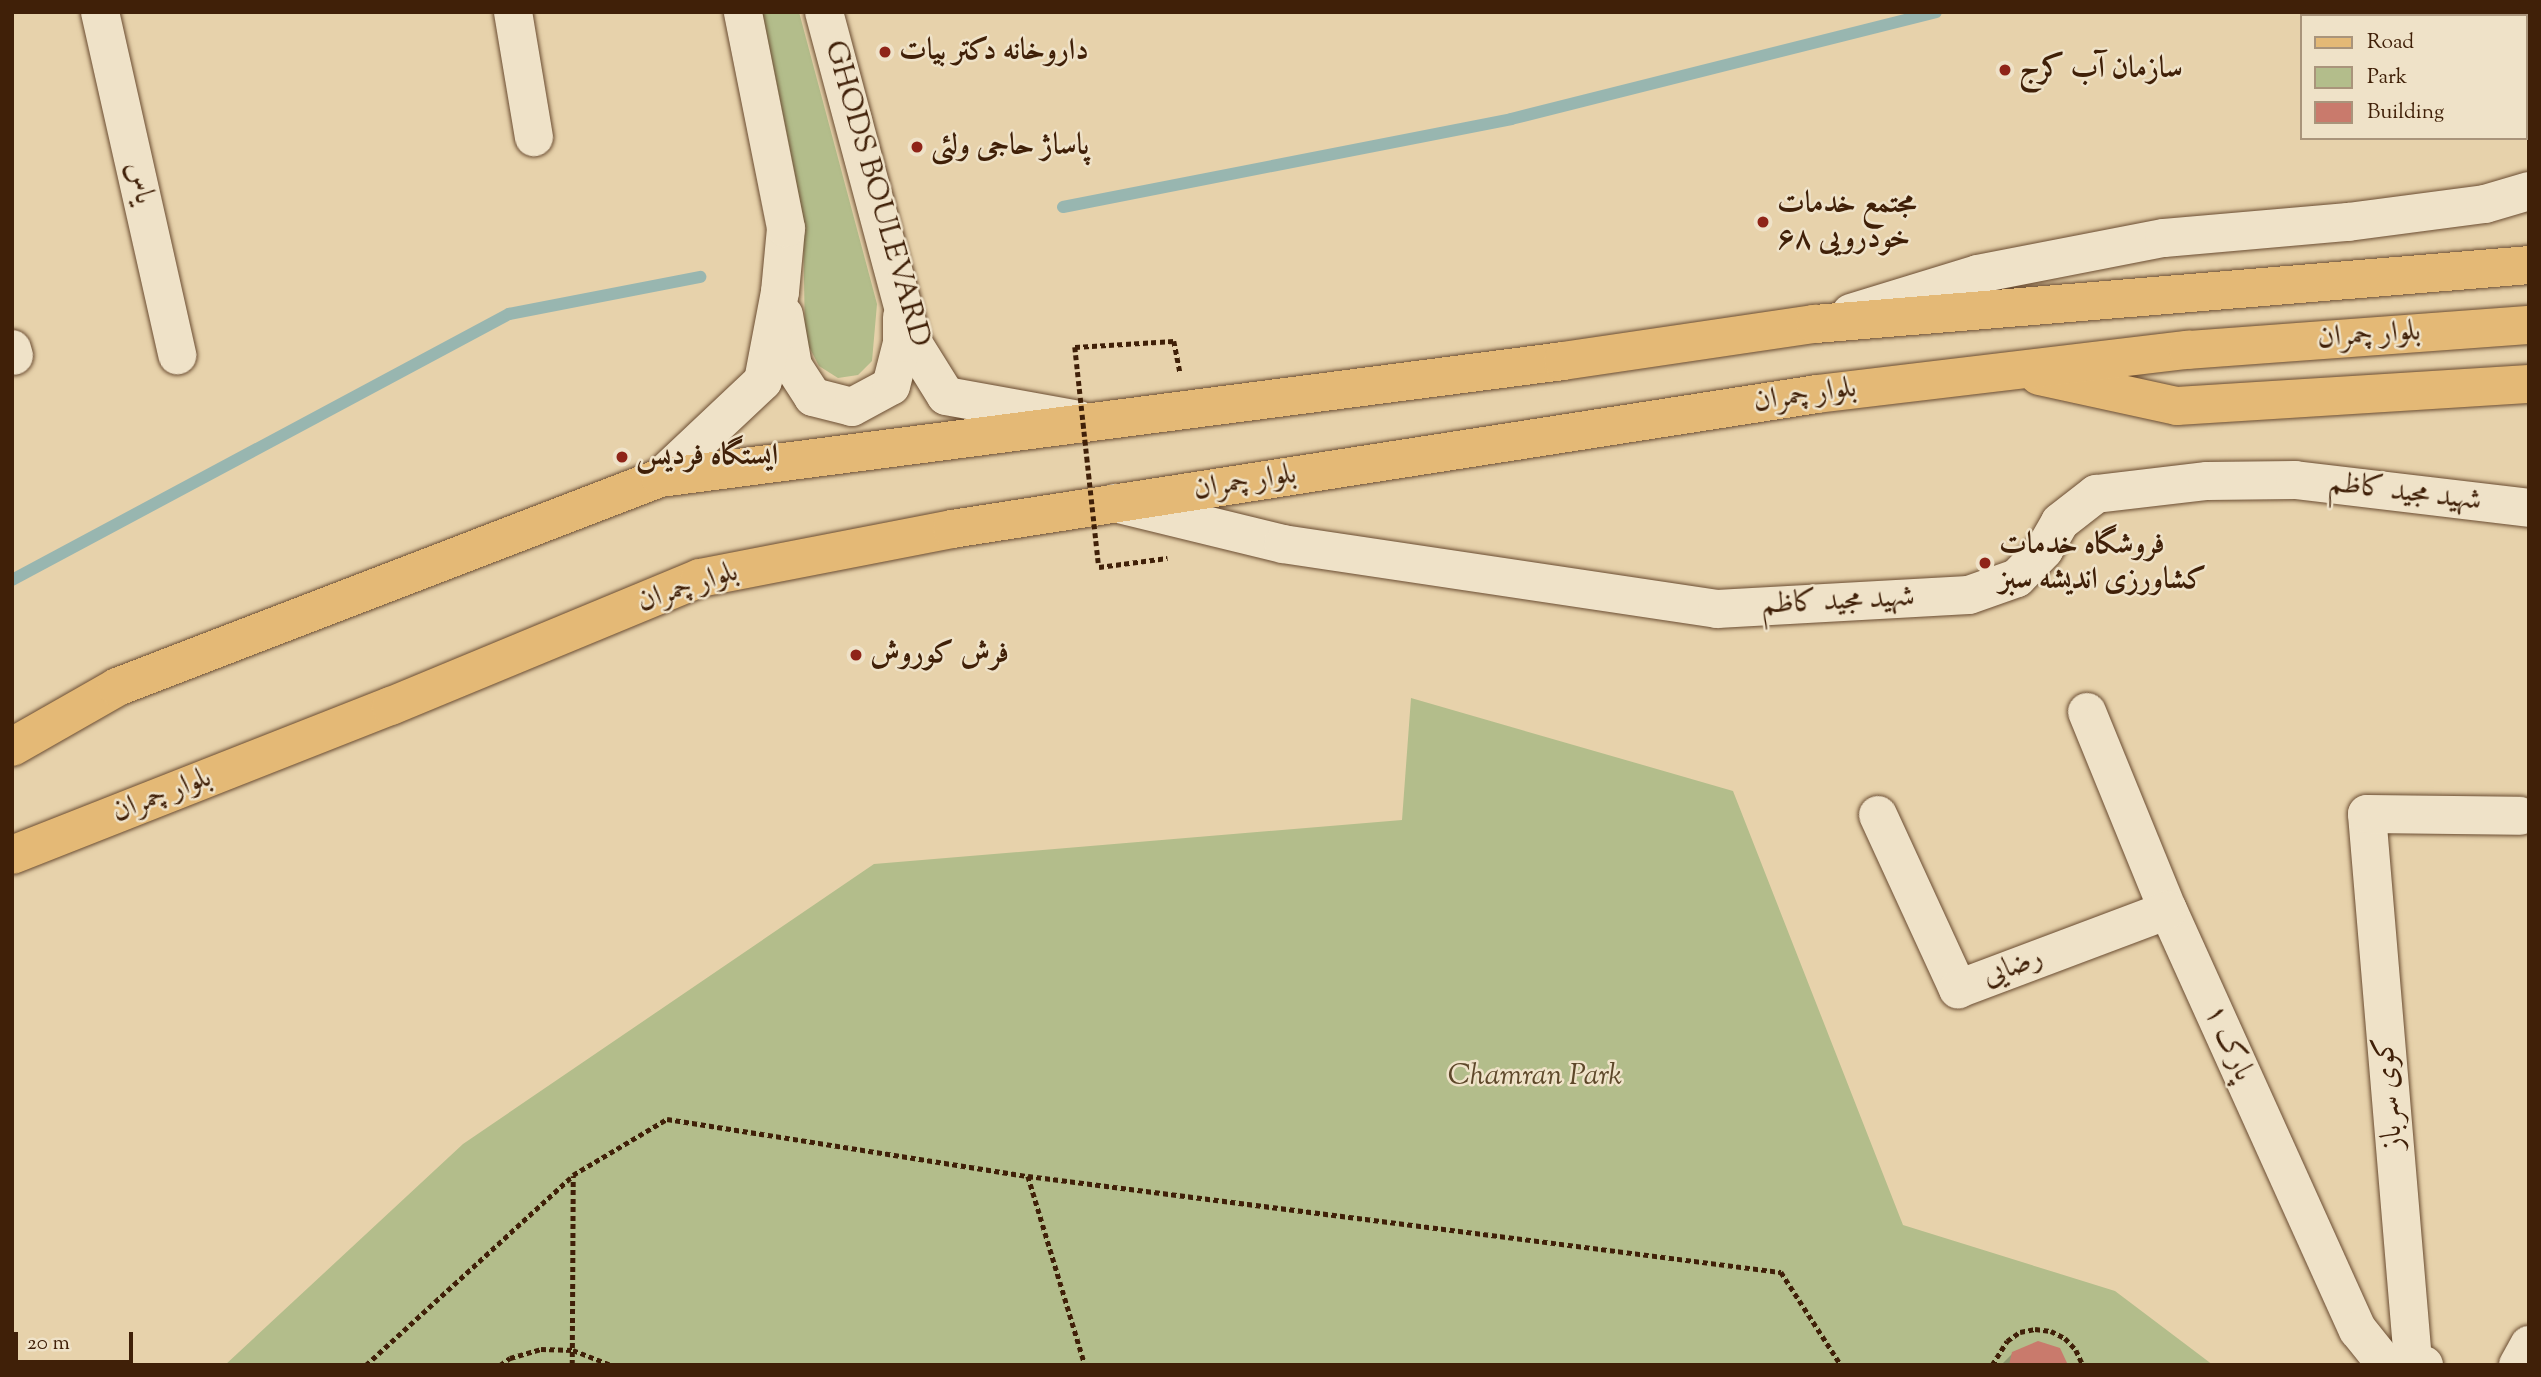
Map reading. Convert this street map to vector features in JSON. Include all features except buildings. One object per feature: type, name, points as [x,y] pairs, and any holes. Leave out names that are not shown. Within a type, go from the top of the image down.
[{"type":"main road","name":"بلوار چمران","points":[[12,747],[117,687],[660,478],[1563,361],[1815,324],[2529,265]]},
{"type":"main road","name":"بلوار چمران","points":[[12,855],[391,706],[700,578],[952,529],[1817,394],[2188,350],[2529,325]]},
{"type":"main road","points":[[2010,369],[2177,406],[2529,384]]},
{"type":"street","name":"یاس","points":[[100,12],[177,355]]},
{"type":"street","points":[[513,12],[534,136]]},
{"type":"street","points":[[660,478],[763,381],[780,292],[786,228],[743,12]]},
{"type":"street","name":"GHODS BOULEVARD","points":[[824,12],[913,343],[946,396],[1086,421]]},
{"type":"street","points":[[1815,324],[1978,274],[2150,241],[2472,205],[2529,191]]},
{"type":"street","points":[[780,292],[793,366],[813,397],[852,407],[891,386],[902,342],[901,298]]},
{"type":"street","name":"شهید مجید کاظم","points":[[1115,503],[1283,544],[1717,608],[1969,595],[2017,578],[2044,550],[2060,522],[2096,494],[2207,481],[2295,480],[2529,508]]},
{"type":"street","name":"پارک ۱","points":[[2087,712],[2168,910],[2358,1329],[2405,1364]]},
{"type":"street","name":"رضایی","points":[[1878,814],[1958,989],[2168,910]]},
{"type":"street","name":"کوی سرباز","points":[[2405,1364],[2367,814],[2520,816]]},
{"type":"street","points":[[2518,1365],[2529,1345]]},
{"type":"path","points":[[1099,567],[1074,347],[1174,341]]},
{"type":"path","points":[[366,1365],[573,1175],[667,1119],[1028,1176],[1781,1272],[1841,1365]]},
{"type":"path","points":[[572,1365],[573,1175]]},
{"type":"path","points":[[1028,1176],[1085,1365]]},
{"type":"path","points":[[1992,1365],[2007,1341],[2020,1332],[2035,1329],[2051,1331],[2065,1338],[2076,1350],[2082,1365]]},
{"type":"path","points":[[500,1365],[510,1358],[541,1349],[573,1350],[611,1365]]},
{"type":"green space","points":[[757,12],[799,12],[877,304],[872,361],[858,375],[838,378],[819,366],[805,339],[803,217]]},
{"type":"green space","name":"Chamran Park","points":[[1411,698],[1733,791],[1903,1225],[2115,1291],[2213,1365],[225,1365],[463,1144],[874,864],[1402,820]]},
{"type":"waterway","points":[[1063,207],[1511,119],[1936,12]]},
{"type":"waterway","points":[[12,580],[509,314],[700,277]]},
{"type":"place","name":"داروخانه دکتر بیات","points":[[885,52]]},
{"type":"place","name":"سازمان آب کرج","points":[[2005,70]]},
{"type":"place","name":"پاساژ حاجی ولئی","points":[[917,147]]},
{"type":"place","name":"مجتمع خدمات خودرویی ۶۸","points":[[1763,222]]},
{"type":"place","name":"ایستگاه فردیس","points":[[622,457]]},
{"type":"place","name":"فروشگاه خدمات کشاورزی اندیشه سبز","points":[[1985,563]]},
{"type":"place","name":"فرش کوروش","points":[[856,655]]}]
